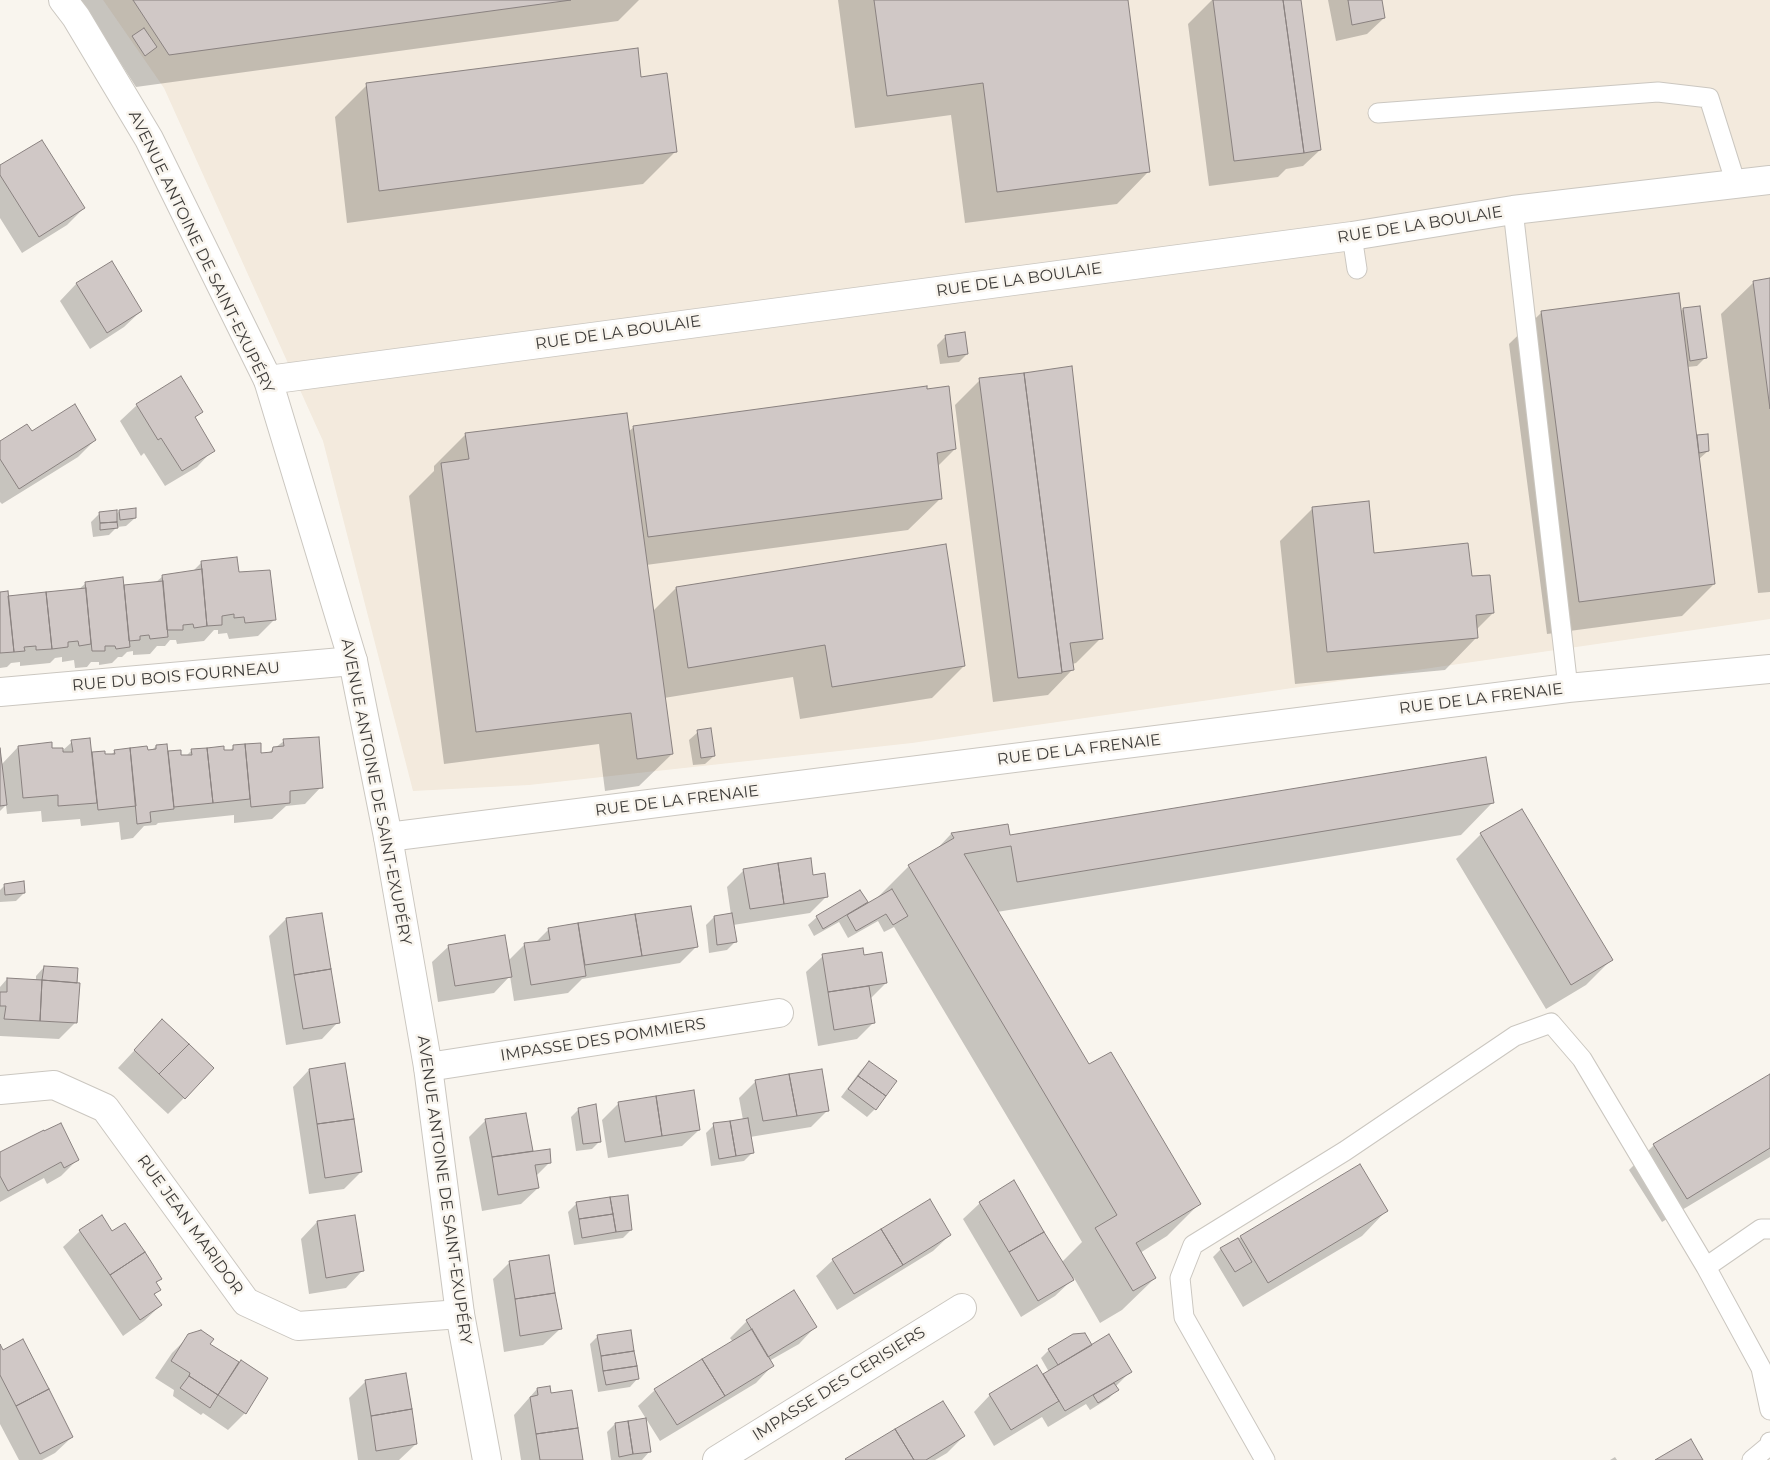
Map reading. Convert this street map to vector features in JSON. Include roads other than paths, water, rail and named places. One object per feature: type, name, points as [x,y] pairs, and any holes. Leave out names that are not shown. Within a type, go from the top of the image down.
[{"type":"street","name":"AVENUE ANTOINE DE SAINT-EXUPÉRY","points":[[63,0],[76,17],[149,139],[268,380],[353,661],[388,836],[428,1067],[460,1314],[487,1460]]},
{"type":"street","name":"RUE DE LA BOULAIE","points":[[268,380],[1352,236],[1513,210],[1770,180]]},
{"type":"street","name":"RUE DU BOIS FOURNEAU","points":[[0,692],[353,661]]},
{"type":"street","name":"RUE DE LA FRENAIE","points":[[388,836],[1568,688],[1770,669]]},
{"type":"street","name":"IMPASSE DES POMMIERS","points":[[428,1067],[779,1013]]},
{"type":"street","name":"RUE JEAN MARIDOR","points":[[0,1090],[54,1086],[105,1108],[246,1302],[298,1326],[460,1314]]},
{"type":"street","name":"IMPASSE DES CERISIERS","points":[[717,1460],[962,1308]]},
{"type":"lane","points":[[1378,113],[1658,92],[1709,98],[1736,184]]},
{"type":"lane","points":[[1513,210],[1568,688]]},
{"type":"lane","points":[[1352,236],[1357,269]]},
{"type":"lane","points":[[1264,1460],[1184,1317],[1180,1278],[1193,1245],[1345,1151],[1515,1036],[1551,1023],[1582,1059],[1706,1267],[1761,1368],[1770,1410]]},
{"type":"lane","points":[[1706,1267],[1761,1229],[1770,1229]]},
{"type":"lane","points":[[1752,1460],[1770,1446],[1770,1442]]}]
